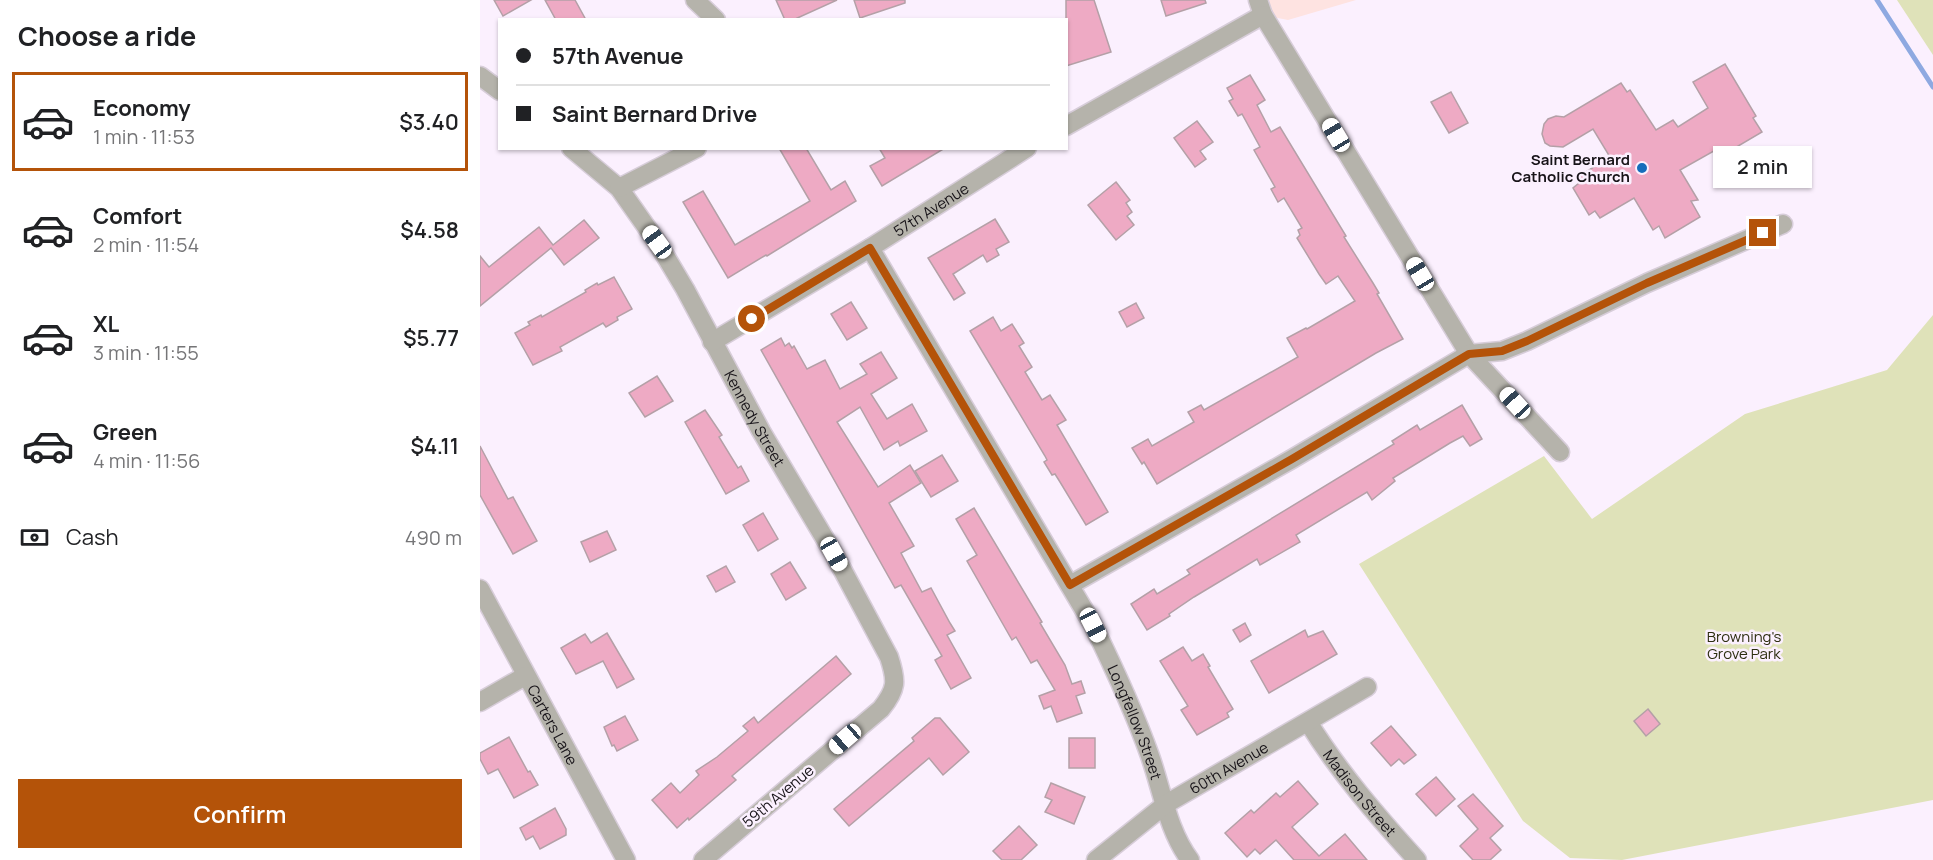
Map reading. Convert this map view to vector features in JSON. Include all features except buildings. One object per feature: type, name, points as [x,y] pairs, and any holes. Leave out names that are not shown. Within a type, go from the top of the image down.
[{"type":"street","points":[[695,0],[714,18]]},
{"type":"street","points":[[1068,125],[1261,8],[1469,354],[1560,452]]},
{"type":"street","points":[[480,75],[498,89]]},
{"type":"street","name":"Kennedy Street","points":[[573,150],[619,188],[657,242],[685,289],[761,431],[834,554],[889,657],[895,686],[891,696],[880,709]]},
{"type":"street","points":[[619,188],[693,150]]},
{"type":"street","name":"57th Avenue","points":[[712,342],[870,248],[1024,150]]},
{"type":"street","points":[[1070,585],[1292,459],[1469,354],[1502,351],[1527,341],[1647,283],[1783,224]]},
{"type":"street","name":"Longfellow Street","points":[[870,248],[1070,585],[1119,678],[1138,722],[1173,828],[1190,860]]},
{"type":"street","name":"Carters Lane","points":[[480,589],[626,860]]},
{"type":"street","points":[[480,702],[525,676]]},
{"type":"street","name":"60th Avenue","points":[[1096,860],[1166,804],[1367,687]]},
{"type":"street","name":"59th Avenue","points":[[703,860],[880,709]]},
{"type":"street","name":"Madison Street","points":[[1308,722],[1330,757],[1374,812],[1417,860]]},
{"type":"shaded area","points":[[1258,0],[1356,0],[1288,20],[1263,15]]},
{"type":"green space","points":[[1897,0],[1933,0],[1933,55]]},
{"type":"green space","name":"Browning's Grove Park","points":[[1933,315],[1933,800],[1622,860],[1570,858],[1523,821],[1359,564],[1544,456],[1592,519],[1745,414],[1887,370]]},
{"type":"waterway","points":[[1877,0],[1933,87]]},
{"type":"place","name":"Saint Bernard Catholic Church","points":[[1642,168]]},
{"type":"route","points":[[752,319],[870,248],[1070,585],[1292,459],[1469,354],[1502,351],[1527,341],[1647,283],[1763,233]]}]
